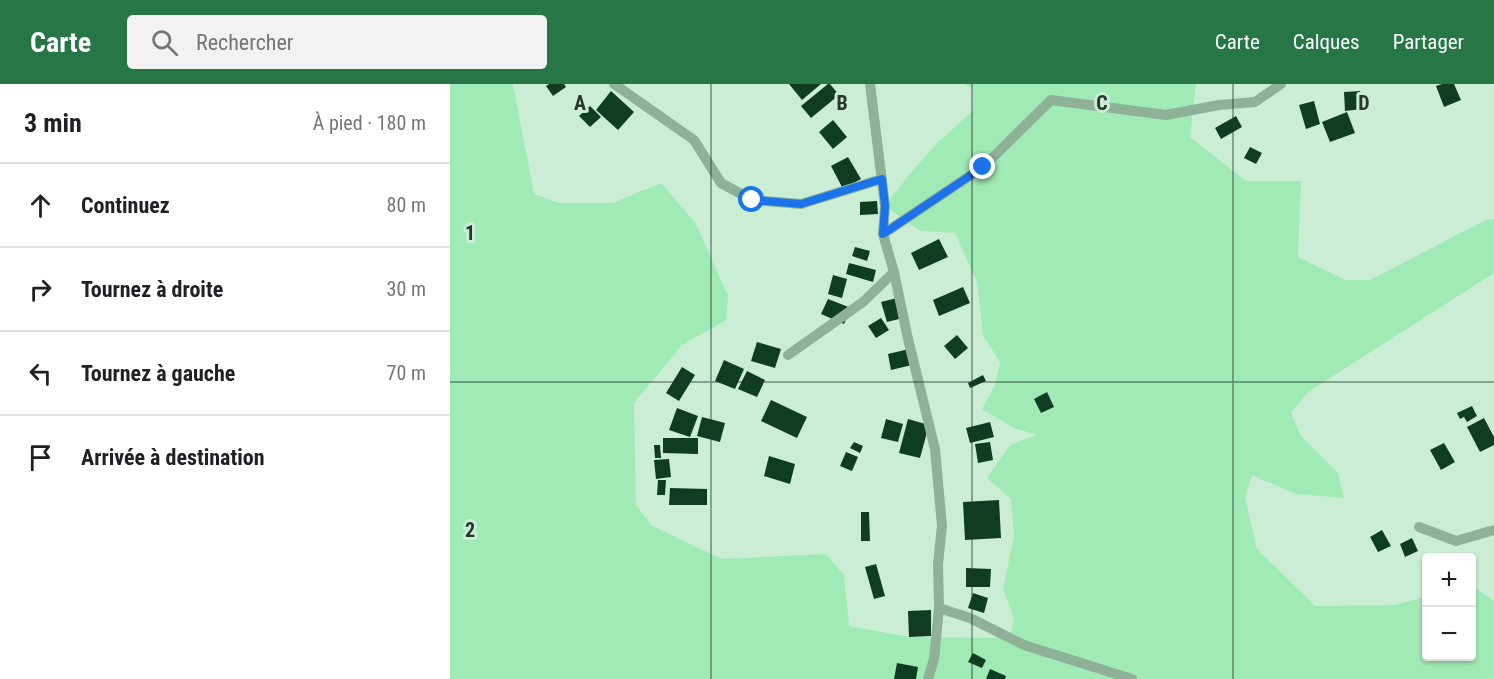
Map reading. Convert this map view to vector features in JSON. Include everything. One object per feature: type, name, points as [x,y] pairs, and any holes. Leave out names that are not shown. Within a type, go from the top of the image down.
[{"type":"street","points":[[614,84],[694,140],[722,183],[752,200],[801,204],[882,179]]},
{"type":"street","points":[[870,84],[885,206],[883,234],[935,449],[942,526],[938,564],[939,608],[934,659],[928,679]]},
{"type":"street","points":[[883,234],[983,167],[1051,100],[1166,115],[1219,105],[1256,102],[1281,84]]},
{"type":"street","points":[[788,355],[863,302],[894,272]]},
{"type":"street","points":[[1419,528],[1456,541],[1494,530]]},
{"type":"street","points":[[939,608],[970,618],[1024,645],[1132,679]]},
{"type":"green space","points":[[450,84],[513,84],[534,194],[559,203],[613,203],[661,183],[696,224],[728,296],[726,320],[682,345],[634,403],[636,505],[652,526],[722,559],[826,554],[844,575],[849,626],[909,637],[1010,638],[1014,618],[1003,589],[1014,536],[1011,499],[987,478],[1010,445],[1037,435],[1014,428],[982,409],[995,385],[1000,362],[983,335],[977,282],[955,233],[920,231],[885,206],[937,143],[973,111],[973,89],[965,84],[1196,84],[1190,137],[1246,181],[1301,181],[1298,257],[1345,280],[1370,280],[1486,220],[1494,219],[1494,273],[1308,392],[1291,413],[1301,436],[1338,473],[1344,498],[1296,494],[1252,475],[1245,498],[1257,549],[1315,606],[1395,605],[1422,598],[1422,661],[1476,661],[1476,589],[1494,601],[1494,679],[450,679]]},
{"type":"building","points":[[564,84],[566,87],[553,96],[546,86]]},
{"type":"building","points":[[789,84],[821,84],[802,100]]},
{"type":"building","points":[[828,84],[839,95],[811,118],[801,106]]},
{"type":"building","points":[[1454,84],[1461,100],[1444,107],[1436,86]]},
{"type":"building","points":[[611,91],[634,112],[618,130],[596,110]]},
{"type":"building","points":[[1360,91],[1362,109],[1345,111],[1344,92]]},
{"type":"building","points":[[1314,101],[1320,124],[1306,129],[1299,105]]},
{"type":"building","points":[[590,106],[601,117],[590,127],[579,116]]},
{"type":"building","points":[[1347,112],[1355,133],[1330,142],[1322,122]]},
{"type":"building","points":[[1236,116],[1242,127],[1221,139],[1215,128]]},
{"type":"building","points":[[833,120],[847,137],[833,149],[819,132]]},
{"type":"building","points":[[1250,147],[1262,153],[1256,164],[1244,158]]},
{"type":"building","points":[[848,157],[861,179],[843,189],[831,166]]},
{"type":"building","points":[[877,201],[878,214],[860,215],[860,202]]},
{"type":"building","points":[[939,239],[948,257],[919,270],[911,253]]},
{"type":"building","points":[[855,247],[870,251],[867,261],[852,256]]},
{"type":"building","points":[[849,263],[876,270],[873,282],[846,274]]},
{"type":"building","points":[[833,275],[847,279],[842,298],[828,294]]},
{"type":"building","points":[[963,287],[970,303],[939,316],[933,300]]},
{"type":"building","points":[[897,298],[903,318],[887,322],[881,302]]},
{"type":"building","points":[[828,299],[851,308],[844,324],[821,314]]},
{"type":"building","points":[[881,318],[889,330],[876,338],[868,326]]},
{"type":"building","points":[[957,335],[968,348],[955,359],[944,346]]},
{"type":"building","points":[[757,342],[781,349],[775,368],[751,361]]},
{"type":"building","points":[[909,349],[912,365],[891,370],[888,354]]},
{"type":"building","points":[[724,360],[744,369],[735,389],[715,381]]},
{"type":"building","points":[[682,367],[695,375],[679,401],[666,393]]},
{"type":"building","points":[[747,371],[765,380],[757,397],[738,389]]},
{"type":"building","points":[[983,375],[986,381],[970,388],[968,383]]},
{"type":"building","points":[[1047,392],[1054,407],[1041,413],[1034,399]]},
{"type":"building","points":[[771,400],[807,417],[797,438],[761,421]]},
{"type":"building","points":[[1472,406],[1477,416],[1467,422],[1464,417],[1460,419],[1457,413]]},
{"type":"building","points":[[677,408],[698,416],[690,437],[669,430]]},
{"type":"building","points":[[702,417],[725,423],[720,442],[697,436]]},
{"type":"building","points":[[1484,418],[1494,437],[1494,445],[1480,452],[1467,427]]},
{"type":"building","points":[[886,419],[903,424],[898,442],[881,438]]},
{"type":"building","points":[[908,419],[929,425],[920,458],[899,453]]},
{"type":"building","points":[[990,422],[994,437],[970,443],[966,428]]},
{"type":"building","points":[[663,438],[698,438],[698,454],[663,453]]},
{"type":"building","points":[[854,442],[863,446],[860,453],[850,448]]},
{"type":"building","points":[[990,442],[993,460],[978,463],[975,444]]},
{"type":"building","points":[[1444,443],[1455,462],[1441,470],[1430,450]]},
{"type":"building","points":[[654,445],[660,445],[661,458],[655,458]]},
{"type":"building","points":[[846,452],[858,457],[852,471],[840,466]]},
{"type":"building","points":[[769,456],[795,464],[790,484],[764,476]]},
{"type":"building","points":[[669,459],[671,477],[656,479],[654,460]]},
{"type":"building","points":[[658,480],[666,480],[665,495],[657,495]]},
{"type":"building","points":[[670,488],[707,489],[707,505],[669,505]]},
{"type":"building","points":[[999,500],[1001,538],[965,540],[963,502]]},
{"type":"building","points":[[861,512],[869,512],[870,541],[861,541]]},
{"type":"building","points":[[1382,530],[1391,546],[1378,552],[1370,537]]},
{"type":"building","points":[[1412,538],[1418,551],[1405,557],[1400,544]]},
{"type":"building","points":[[876,564],[885,596],[874,599],[865,567]]},
{"type":"building","points":[[966,568],[991,569],[990,587],[966,587]]},
{"type":"building","points":[[973,593],[988,598],[984,613],[968,608]]},
{"type":"building","points":[[931,610],[931,636],[909,637],[908,611]]},
{"type":"building","points":[[973,653],[986,660],[982,668],[968,662]]},
{"type":"building","points":[[897,663],[918,667],[916,679],[894,679]]},
{"type":"building","points":[[990,669],[1006,676],[1005,679],[986,679]]},
{"type":"route","points":[[752,200],[801,204],[882,179],[885,206],[883,234],[983,167]]}]
